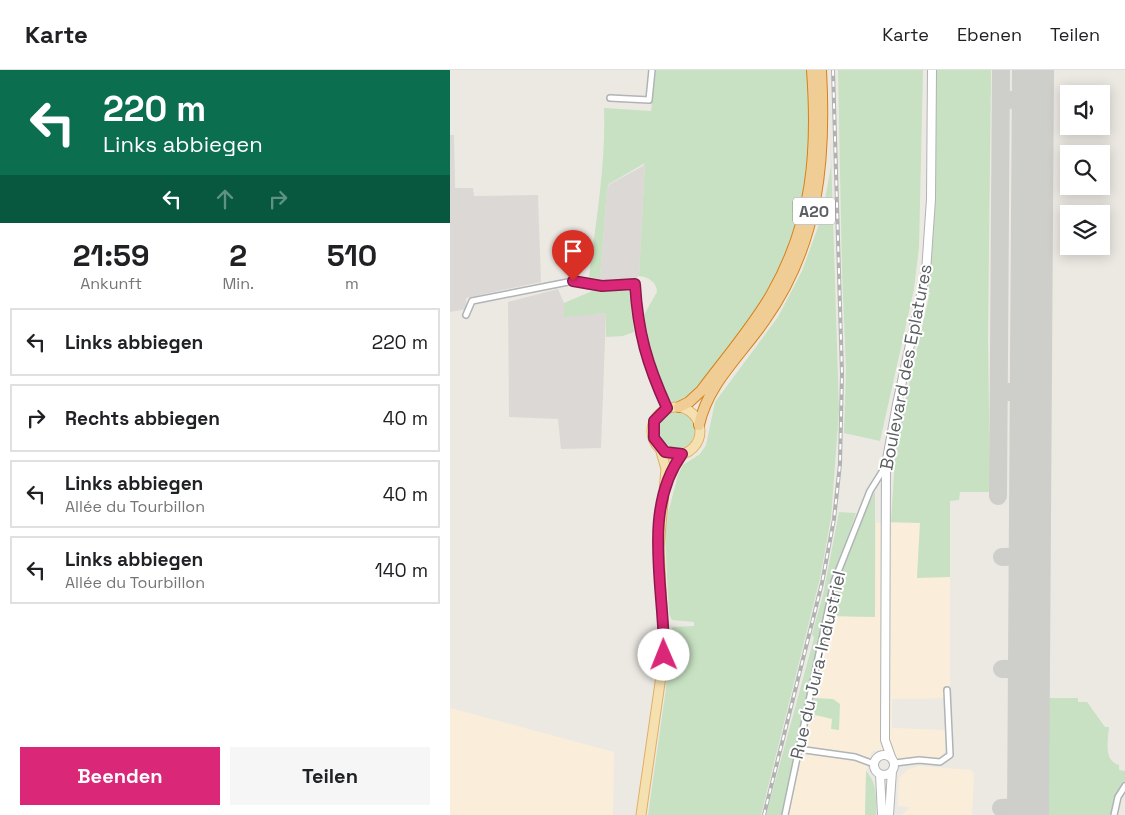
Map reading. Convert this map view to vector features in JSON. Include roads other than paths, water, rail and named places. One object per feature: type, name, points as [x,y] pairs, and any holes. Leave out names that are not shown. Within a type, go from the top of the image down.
[{"type":"highway","name":"A20","points":[[679,407],[696,396],[751,325],[779,281],[794,246],[808,197],[815,153],[812,70]]},
{"type":"highway","name":"A20","points":[[700,425],[708,397],[766,318],[782,292],[807,236],[817,197],[823,154],[821,70]]},
{"type":"main road","name":"Boulevard des Eplatures","points":[[890,815],[893,764],[886,740],[886,465],[927,263],[931,199],[932,70]]},
{"type":"main road","points":[[641,815],[664,655],[659,548],[666,469],[660,448],[654,438],[653,426],[657,416],[667,408],[679,407],[690,411],[700,425],[700,435],[695,445],[682,454],[665,484]]},
{"type":"main road","points":[[660,448],[670,454],[682,454]]},
{"type":"main road","name":"Boulevard des Eplatures","points":[[880,756],[886,740]]},
{"type":"main road","points":[[880,774],[888,774],[893,764],[885,755],[880,756],[874,764],[880,774],[882,815]]},
{"type":"street","points":[[610,98],[649,100],[652,70]]},
{"type":"street","points":[[466,315],[472,301],[573,281],[602,286],[635,284],[642,345],[667,408]]},
{"type":"street","name":"Rue du Jura-Industriel","points":[[785,815],[834,582],[870,491],[886,465]]},
{"type":"street","points":[[893,764],[919,760],[940,762],[950,755],[947,690]]},
{"type":"street","points":[[798,750],[854,757],[874,764]]},
{"type":"street","points":[[1114,815],[1118,797],[1125,786]]},
{"type":"railway","points":[[764,815],[822,583],[834,519],[840,464],[842,374],[833,70]]}]
